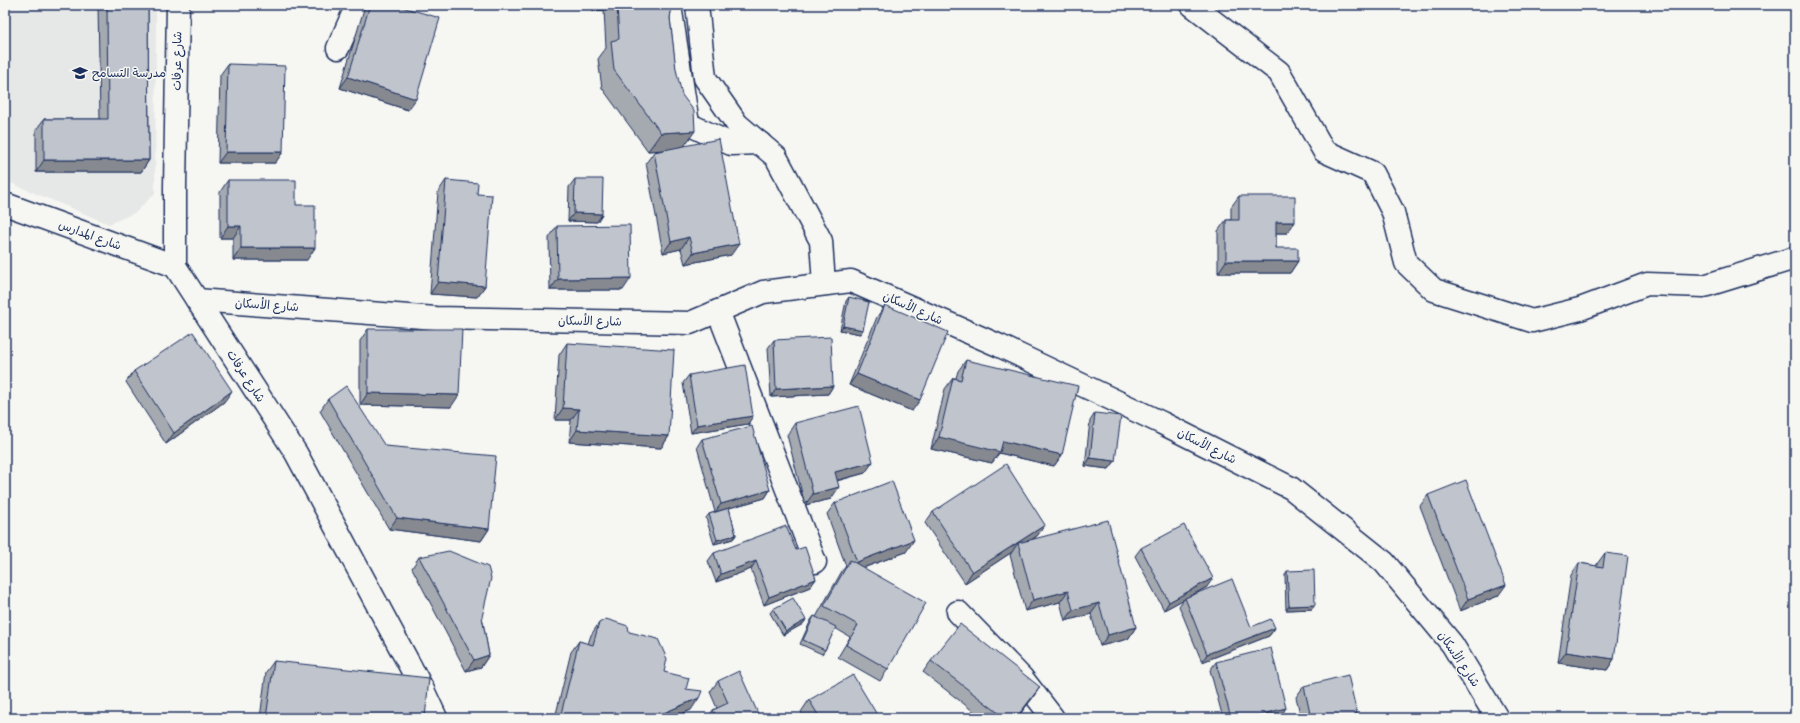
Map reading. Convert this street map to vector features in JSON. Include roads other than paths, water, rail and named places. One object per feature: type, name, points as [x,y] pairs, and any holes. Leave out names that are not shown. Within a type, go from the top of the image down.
[{"type":"street","name":"شارع عرفات","points":[[178,5],[175,266],[296,453],[436,718]]},
{"type":"street","points":[[338,48],[357,5]]},
{"type":"street","points":[[670,5],[688,124],[731,144],[760,143]]},
{"type":"street","points":[[697,5],[705,78],[737,124],[776,157],[822,240],[824,284]]},
{"type":"street","points":[[1192,5],[1279,72],[1324,151],[1373,173],[1393,212],[1406,263],[1434,290],[1532,321],[1580,309],[1647,284],[1704,286],[1795,258]]},
{"type":"street","name":"شارع المدارس","points":[[5,204],[175,266]]},
{"type":"street","name":"شارع الأسكان","points":[[197,300],[444,318],[690,323],[763,292],[851,281],[1014,353],[1162,423],[1291,488],[1384,562],[1452,644],[1497,718]]},
{"type":"street","points":[[718,311],[815,562]]},
{"type":"street","points":[[958,612],[1022,678],[1053,718]]},
{"type":"place","name":"مدرسة التسامح","points":[[80,73]]}]
